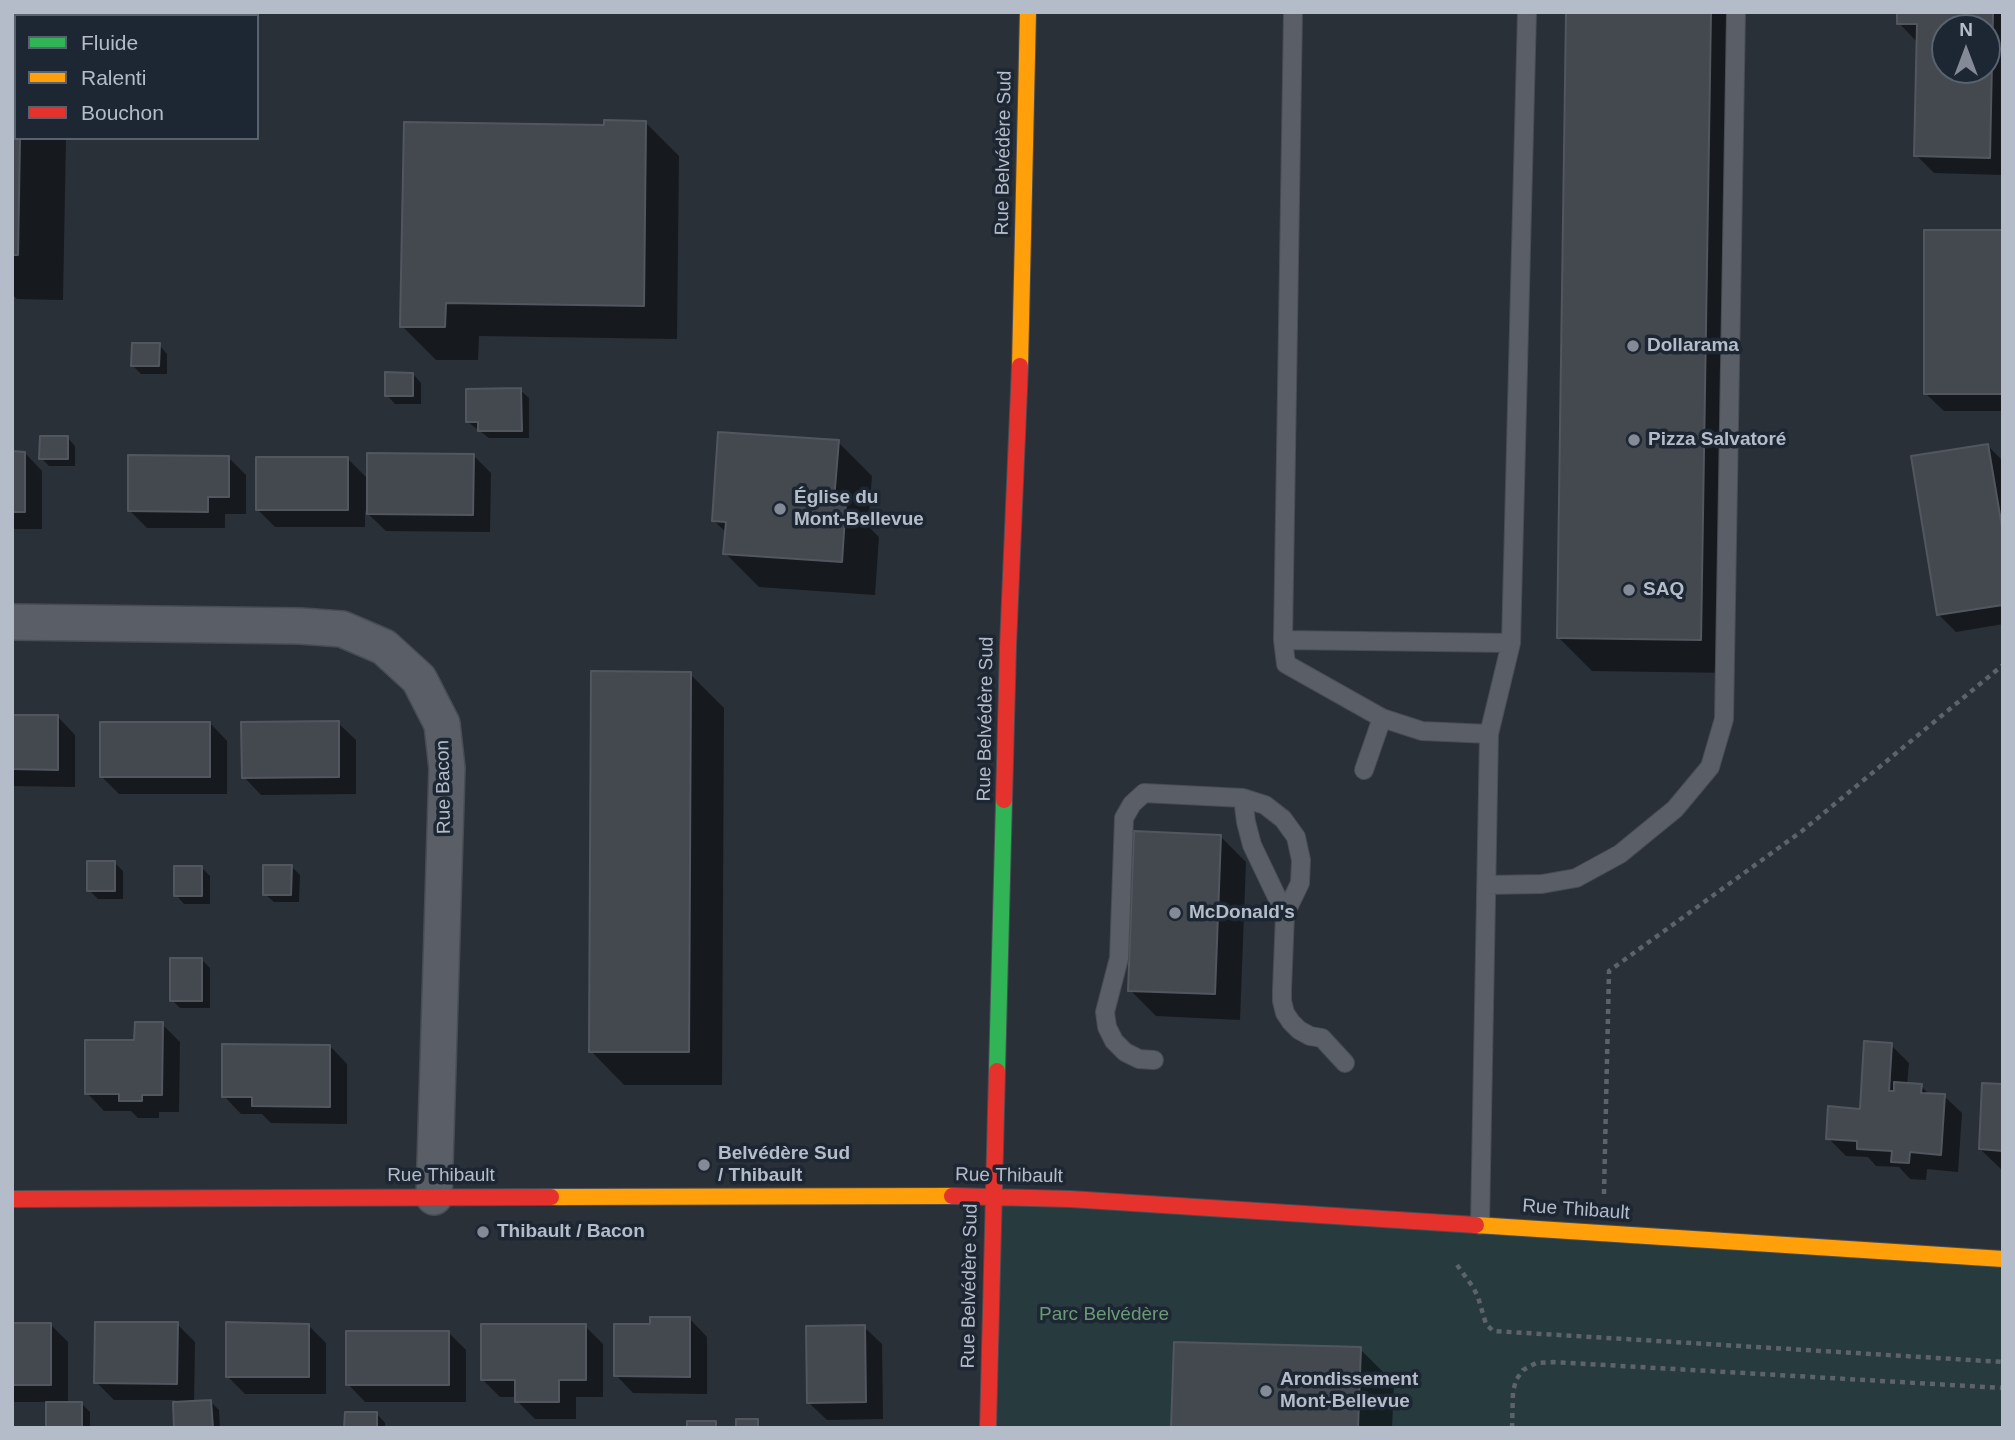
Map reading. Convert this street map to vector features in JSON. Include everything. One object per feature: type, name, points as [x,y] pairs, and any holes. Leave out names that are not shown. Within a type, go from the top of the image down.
[{"type":"street","name":"Rue Belvédère Sud","points":[[988,1428],[1028,12]]},
{"type":"street","name":"Rue Bacon","points":[[12,622],[300,626],[342,629],[384,647],[419,679],[442,724],[447,768],[433,1197]]},
{"type":"street","name":"Rue Thibault","points":[[12,1199],[994,1196],[2003,1259]]},
{"type":"lane","points":[[1293,12],[1283,640],[1286,664],[1382,718],[1422,731],[1489,734]]},
{"type":"lane","points":[[1480,1225],[1489,734],[1511,643],[1527,12]]},
{"type":"lane","points":[[1486,885],[1542,884],[1576,878],[1620,854],[1675,810],[1710,767],[1724,719],[1736,12]]},
{"type":"lane","points":[[1283,640],[1511,643]]},
{"type":"lane","points":[[1364,770],[1382,718]]},
{"type":"lane","points":[[1154,1060],[1139,1059],[1125,1052],[1114,1041],[1107,1027],[1105,1012],[1119,958],[1124,818],[1132,804],[1144,793],[1243,798],[1265,805],[1283,819],[1296,837],[1301,860],[1300,883],[1285,914],[1282,1001],[1285,1013],[1300,1030],[1322,1038],[1345,1063]]},
{"type":"lane","points":[[1243,798],[1252,845],[1285,914]]},
{"type":"path","points":[[1602,1233],[1606,1165],[1609,971],[1802,831],[2003,665]]},
{"type":"path","points":[[1435,1223],[1459,1271],[1478,1297],[1486,1324],[1493,1331],[2003,1362]]},
{"type":"path","points":[[1512,1428],[1516,1380],[1523,1370],[1536,1363],[2003,1388]]},
{"type":"green space","name":"Parc Belvédère","points":[[994,1196],[2003,1259],[2003,1428],[988,1428]]},
{"type":"building","points":[[12,12],[22,12],[14,14],[14,140],[20,140],[18,255],[12,255]]},
{"type":"building","points":[[1566,12],[1711,12],[1701,640],[1557,638]]},
{"type":"building","points":[[1897,12],[1993,12],[1931,14],[1931,84],[1992,84],[1990,158],[1914,156],[1917,24],[1897,24]]},
{"type":"building","points":[[604,120],[646,121],[644,306],[446,303],[445,327],[400,327],[404,122],[604,125]]},
{"type":"building","points":[[1924,230],[2003,230],[2003,394],[1924,394]]},
{"type":"building","points":[[132,343],[160,343],[159,366],[131,366]]},
{"type":"building","points":[[385,372],[413,373],[413,396],[385,396]]},
{"type":"building","points":[[521,388],[522,431],[478,431],[478,422],[466,422],[466,389]]},
{"type":"building","points":[[718,432],[839,440],[834,500],[846,501],[842,562],[723,554],[726,522],[712,521]]},
{"type":"building","points":[[40,436],[68,436],[68,459],[39,459]]},
{"type":"building","points":[[1988,444],[2003,533],[2003,605],[1937,615],[1911,456]]},
{"type":"building","points":[[12,451],[25,452],[25,512],[12,512]]},
{"type":"building","points":[[367,453],[474,454],[473,515],[367,514]]},
{"type":"building","points":[[128,455],[229,456],[229,497],[208,497],[208,512],[128,511]]},
{"type":"building","points":[[256,457],[348,457],[348,510],[256,510]]},
{"type":"building","points":[[591,671],[691,672],[689,1052],[589,1052]]},
{"type":"building","points":[[12,715],[58,715],[58,770],[12,769]]},
{"type":"building","points":[[339,721],[339,777],[242,778],[241,722]]},
{"type":"building","points":[[100,722],[210,722],[210,777],[100,777]]},
{"type":"building","name":"McDonald's","points":[[1134,831],[1221,835],[1215,994],[1128,991]]},
{"type":"building","points":[[87,861],[115,861],[115,891],[87,891]]},
{"type":"building","points":[[263,865],[292,865],[291,895],[263,895]]},
{"type":"building","points":[[174,866],[202,866],[202,896],[174,896]]},
{"type":"building","points":[[170,958],[202,958],[202,1001],[170,1001]]},
{"type":"building","points":[[135,1022],[163,1022],[162,1095],[142,1095],[142,1101],[119,1101],[119,1094],[85,1094],[85,1040],[134,1040]]},
{"type":"building","points":[[1864,1041],[1892,1043],[1889,1091],[1894,1091],[1894,1082],[1922,1084],[1921,1093],[1945,1094],[1941,1155],[1910,1152],[1909,1163],[1891,1162],[1892,1151],[1857,1149],[1857,1141],[1826,1139],[1828,1106],[1860,1109]]},
{"type":"building","points":[[222,1044],[330,1045],[330,1107],[252,1106],[252,1097],[222,1097]]},
{"type":"building","points":[[1982,1083],[2003,1084],[2003,1151],[1979,1149]]},
{"type":"building","points":[[650,1317],[690,1317],[690,1377],[614,1376],[614,1324],[650,1324]]},
{"type":"building","points":[[95,1322],[178,1322],[177,1384],[94,1383]]},
{"type":"building","points":[[226,1322],[309,1324],[309,1377],[226,1377]]},
{"type":"building","points":[[12,1323],[51,1323],[51,1385],[12,1385]]},
{"type":"building","points":[[481,1324],[586,1324],[586,1380],[559,1380],[559,1402],[515,1402],[515,1380],[481,1380]]},
{"type":"building","points":[[865,1325],[866,1402],[807,1403],[806,1326]]},
{"type":"building","points":[[346,1331],[449,1331],[449,1385],[346,1385]]},
{"type":"building","name":"Arondissement Mont-Bellevue","points":[[1174,1342],[1361,1347],[1358,1428],[1171,1428]]},
{"type":"building","points":[[211,1400],[213,1428],[174,1428],[173,1402]]},
{"type":"building","points":[[46,1402],[82,1402],[82,1428],[46,1428]]},
{"type":"building","points":[[345,1412],[377,1412],[377,1428],[344,1428]]},
{"type":"building","points":[[736,1419],[758,1419],[758,1428],[736,1428]]},
{"type":"building","points":[[687,1421],[716,1421],[716,1428],[687,1428]]},
{"type":"traffic: fast","points":[[997,1071],[1004,800]]},
{"type":"traffic: slow","points":[[1020,366],[1028,12]]},
{"type":"traffic: slow","points":[[551,1197],[952,1196]]},
{"type":"traffic: slow","points":[[1476,1225],[2003,1259]]},
{"type":"traffic: jam","points":[[1004,800],[1020,366]]},
{"type":"traffic: jam","points":[[988,1428],[997,1071]]},
{"type":"traffic: jam","points":[[952,1196],[1070,1199],[1476,1225]]},
{"type":"traffic: jam","points":[[12,1199],[551,1197]]},
{"type":"place","name":"Dollarama","points":[[1633,346]]},
{"type":"place","name":"Pizza Salvatoré","points":[[1634,440]]},
{"type":"place","name":"Église du Mont-Bellevue","points":[[780,509]]},
{"type":"place","name":"SAQ","points":[[1629,590]]},
{"type":"place","name":"McDonald's","points":[[1175,913]]},
{"type":"place","name":"Belvédère Sud / Thibault","points":[[704,1165]]},
{"type":"place","name":"Thibault / Bacon","points":[[483,1232]]},
{"type":"place","name":"Arondissement Mont-Bellevue","points":[[1266,1391]]}]
